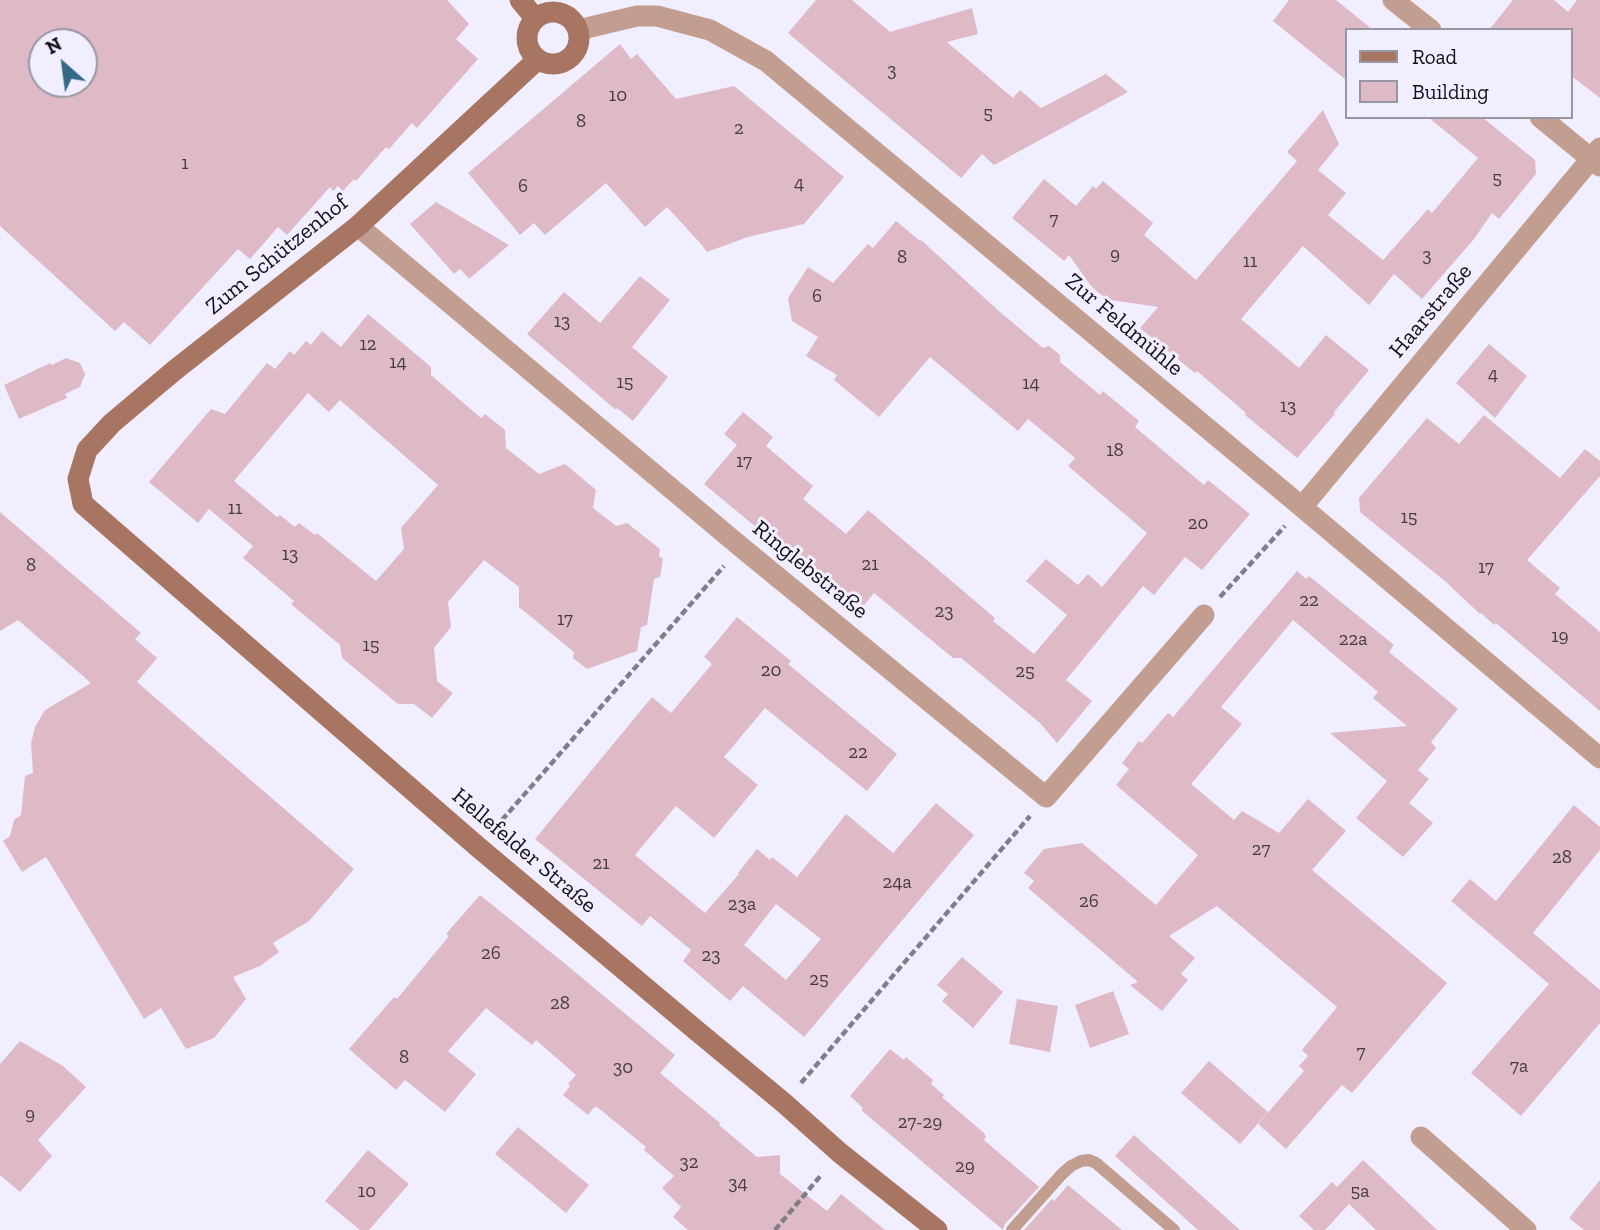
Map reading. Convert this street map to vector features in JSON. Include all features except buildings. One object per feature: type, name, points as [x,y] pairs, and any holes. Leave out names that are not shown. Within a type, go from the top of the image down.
[{"type":"street","points":[[520,0],[535,18]]},
{"type":"street","points":[[1394,0],[1429,28]]},
{"type":"street","name":"Zur Feldmühle","points":[[578,30],[637,16],[658,8],[710,30],[766,61],[1600,758]]},
{"type":"street","points":[[543,13],[561,13],[569,17],[578,30],[577,47],[568,59],[553,64],[538,59],[528,47],[527,32],[535,18],[543,13]]},
{"type":"street","name":"Zum Schützenhof","points":[[83,505],[78,479],[88,450],[112,423],[358,226],[538,59]]},
{"type":"street","points":[[1543,119],[1597,158]]},
{"type":"street","name":"Haarstraße","points":[[1301,507],[1597,158]]},
{"type":"street","name":"Ringlebstraße","points":[[358,226],[741,547],[1046,797]]},
{"type":"street","name":"Hellefelder Straße","points":[[83,505],[478,847],[840,1153],[937,1230]]},
{"type":"street","points":[[1046,797],[1204,615]]},
{"type":"street","points":[[1421,1137],[1526,1230]]},
{"type":"lane","points":[[1012,1230],[1062,1174],[1071,1166],[1089,1160],[1096,1163],[1174,1230]]},
{"type":"path","points":[[1204,615],[1301,507]]},
{"type":"path","points":[[478,847],[741,547]]},
{"type":"path","points":[[784,1103],[1046,797]]},
{"type":"path","points":[[775,1230],[840,1153]]}]
